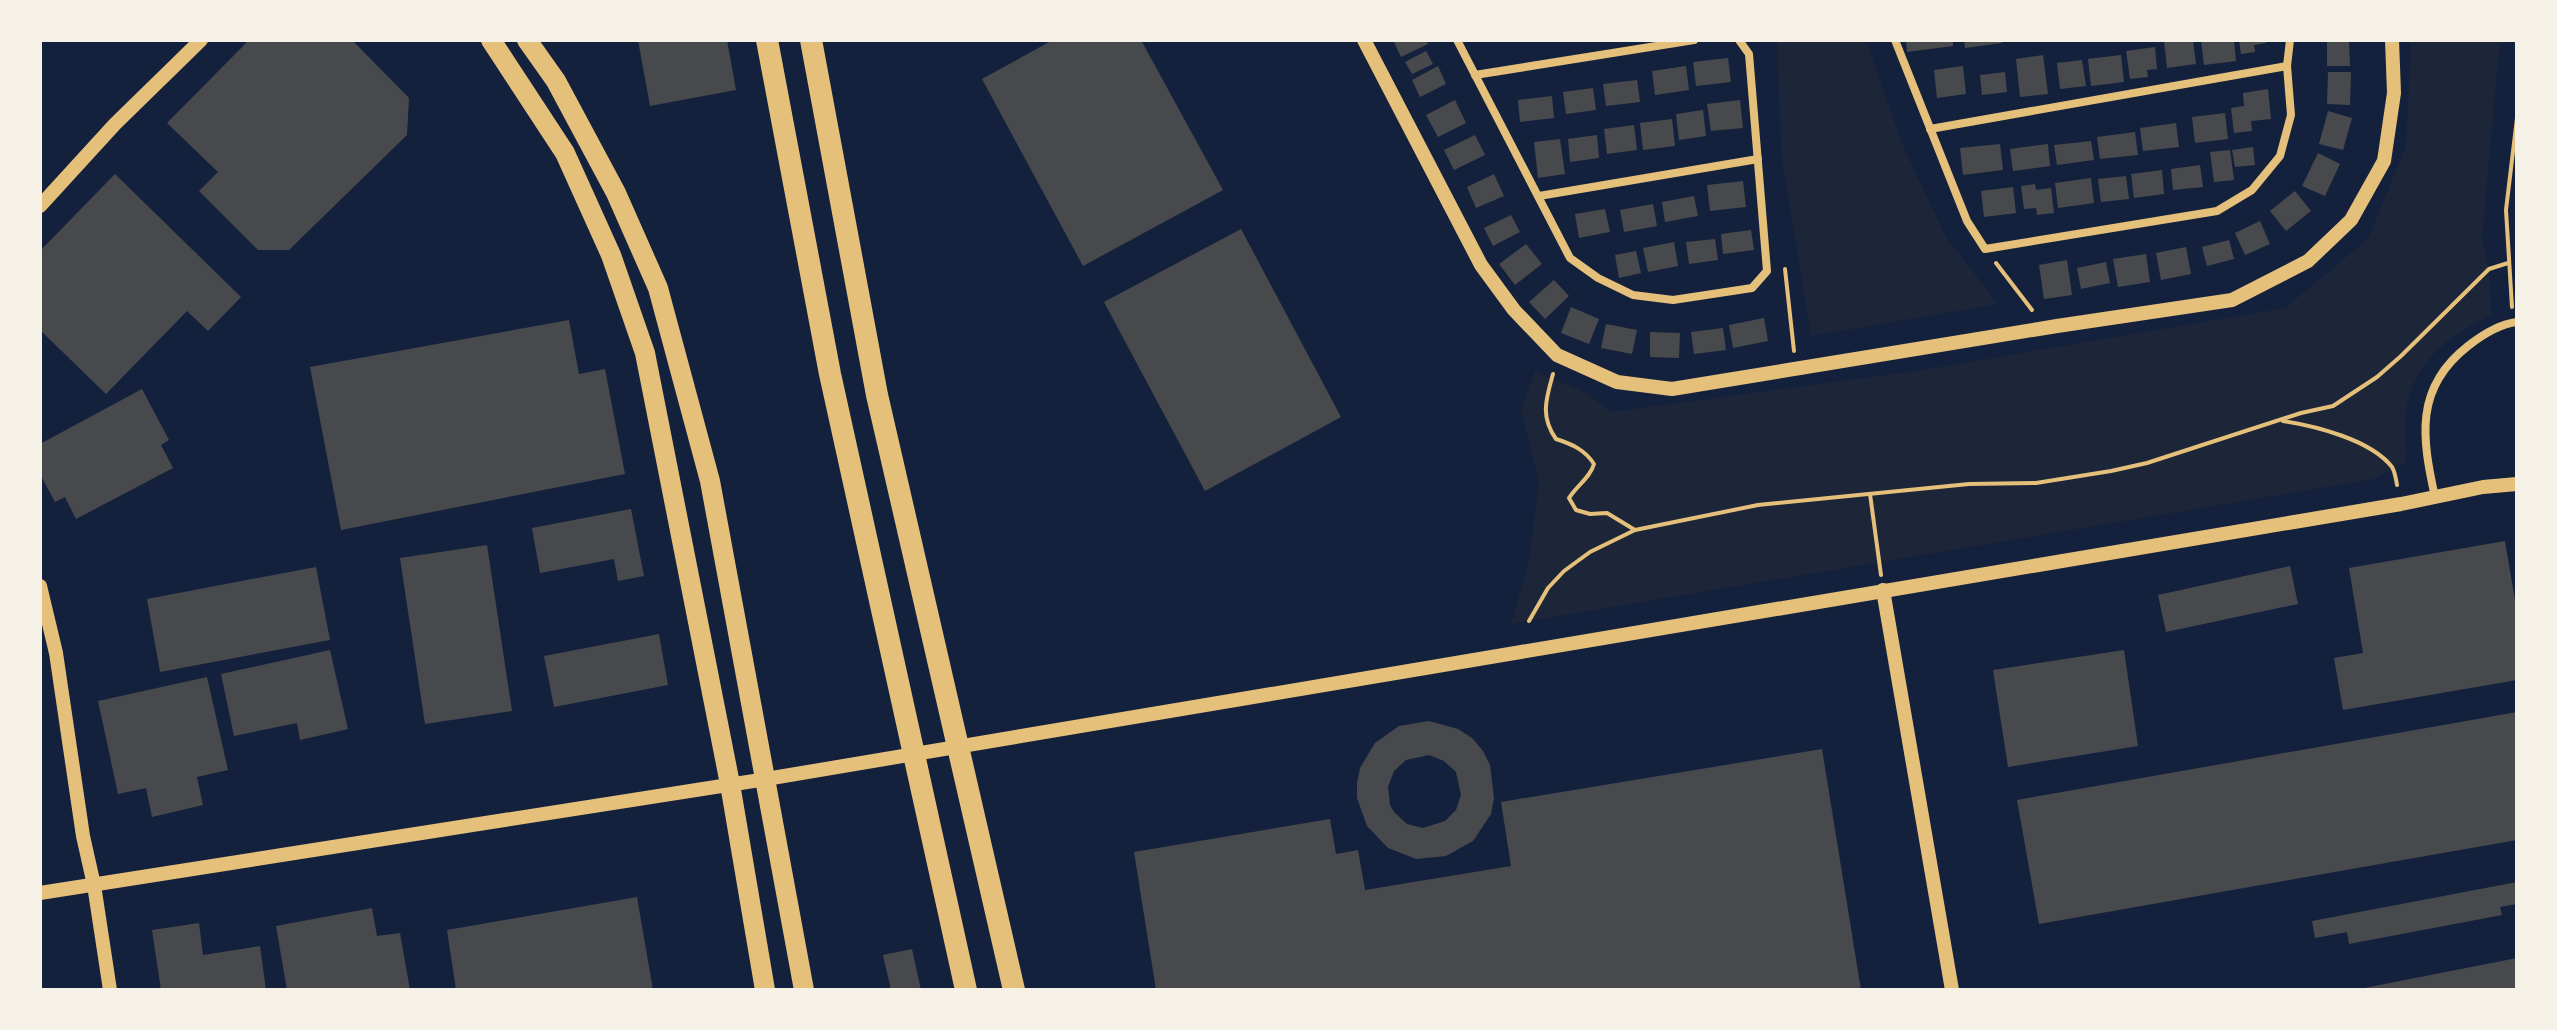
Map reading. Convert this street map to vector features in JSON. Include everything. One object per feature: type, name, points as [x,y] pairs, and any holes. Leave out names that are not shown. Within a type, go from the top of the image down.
[{"type":"highway","points":[[767,40],[830,374],[966,990]]},
{"type":"highway","points":[[811,40],[877,395],[1014,990]]},
{"type":"main road","points":[[491,40],[565,153],[611,255],[645,353],[730,784],[765,990]]},
{"type":"main road","points":[[527,40],[556,81],[616,193],[658,288],[710,481],[804,990]]},
{"type":"street","points":[[40,206],[115,124],[201,40]]},
{"type":"street","points":[[1364,40],[1481,265],[1514,310],[1557,355],[1617,382],[1672,389],[2045,327],[2232,300],[2308,261],[2351,220],[2384,161],[2394,93],[2392,40]]},
{"type":"street","points":[[1457,40],[1570,258],[1598,278],[1633,295],[1673,300],[1752,288],[1767,271],[1749,54],[1739,40]]},
{"type":"street","points":[[1475,75],[1694,40]]},
{"type":"street","points":[[1895,40],[1967,221],[1985,249],[2217,211],[2252,190],[2280,156],[2291,115],[2287,66],[2290,40]]},
{"type":"street","points":[[1930,129],[2287,66]]},
{"type":"street","points":[[1539,196],[1758,159]]},
{"type":"street","points":[[2435,497],[2424,432],[2431,393],[2449,360],[2478,338],[2515,322]]},
{"type":"street","points":[[40,893],[766,779],[2401,504],[2483,487],[2517,484]]},
{"type":"street","points":[[40,586],[56,653],[110,990]]},
{"type":"street","points":[[1883,590],[1952,990]]},
{"type":"path","points":[[2515,322],[2506,210],[2517,118]]},
{"type":"path","points":[[1985,249],[2045,327]]},
{"type":"path","points":[[1529,621],[1548,588],[1564,571],[1590,552],[1635,530],[1758,505],[1969,484],[2036,483],[2111,471],[2147,463],[2333,406],[2401,356],[2489,269],[2508,263]]},
{"type":"path","points":[[1785,272],[1797,370]]},
{"type":"path","points":[[1557,355],[1545,398],[1544,413],[1549,429],[1556,439],[1588,455],[1594,464],[1592,473],[1576,486],[1569,498],[1576,510],[1590,514],[1607,513],[1635,530]]},
{"type":"path","points":[[2281,421],[2309,425],[2361,443],[2377,453],[2394,469],[2401,504]]},
{"type":"path","points":[[1870,494],[1883,590]]},
{"type":"shaded area","points":[[1777,40],[1866,40],[1902,144],[1946,237],[1998,304],[1811,336],[1781,152]]},
{"type":"shaded area","points":[[2411,40],[2500,40],[2482,239],[2489,269],[2491,315],[2450,339],[2420,372],[2407,408],[2406,463],[2374,479],[1511,624],[1529,561],[1539,482],[1521,410],[1535,371],[1588,394],[1611,412],[1923,370],[2285,308],[2368,239],[2406,146]]},
{"type":"building","points":[[249,40],[352,40],[409,98],[407,135],[289,250],[258,250],[199,191],[218,172],[167,123]]},
{"type":"building","points":[[638,40],[727,40],[736,90],[650,106]]},
{"type":"building","points":[[1053,40],[1141,40],[1223,190],[1083,266],[982,79]]},
{"type":"building","points":[[1393,40],[1426,40],[1428,44],[1401,57]]},
{"type":"building","points":[[1906,40],[1953,40],[1953,46],[1907,52]]},
{"type":"building","points":[[1964,40],[2001,40],[2002,43],[1965,48]]},
{"type":"building","points":[[2193,40],[2196,64],[2167,68],[2164,41]]},
{"type":"building","points":[[2201,40],[2234,40],[2236,61],[2204,65]]},
{"type":"building","points":[[2239,40],[2266,40],[2266,43],[2254,45],[2255,52],[2241,54]]},
{"type":"building","points":[[2327,40],[2349,40],[2350,66],[2327,66]]},
{"type":"building","points":[[2155,47],[2157,69],[2147,70],[2148,77],[2130,79],[2126,51]]},
{"type":"building","points":[[1426,51],[1433,64],[1412,74],[1405,62]]},
{"type":"building","points":[[2043,55],[2048,94],[2020,97],[2016,59]]},
{"type":"building","points":[[2121,55],[2124,82],[2091,86],[2088,59]]},
{"type":"building","points":[[1728,58],[1731,82],[1696,86],[1693,62]]},
{"type":"building","points":[[2082,60],[2086,86],[2060,89],[2057,63]]},
{"type":"building","points":[[1438,66],[1446,84],[1420,97],[1412,80]]},
{"type":"building","points":[[1686,66],[1689,90],[1655,95],[1652,71]]},
{"type":"building","points":[[1963,66],[1966,94],[1937,98],[1934,70]]},
{"type":"building","points":[[2005,72],[2007,92],[1982,95],[1980,75]]},
{"type":"building","points":[[2328,72],[2351,72],[2350,105],[2327,104]]},
{"type":"building","points":[[1637,80],[1640,102],[1606,106],[1603,84]]},
{"type":"building","points":[[1593,88],[1596,110],[1566,114],[1563,92]]},
{"type":"building","points":[[2268,89],[2271,119],[2251,121],[2252,131],[2234,133],[2231,108],[2244,106],[2243,93]]},
{"type":"building","points":[[1552,96],[1554,118],[1520,122],[1518,100]]},
{"type":"building","points":[[1455,100],[1466,123],[1438,137],[1426,115]]},
{"type":"building","points":[[1740,100],[1743,128],[1711,131],[1707,104]]},
{"type":"building","points":[[1703,110],[1706,136],[1679,140],[1676,114]]},
{"type":"building","points":[[2328,111],[2352,118],[2343,150],[2319,144]]},
{"type":"building","points":[[2225,113],[2228,139],[2195,143],[2192,117]]},
{"type":"building","points":[[1672,119],[1675,146],[1643,150],[1640,123]]},
{"type":"building","points":[[2176,123],[2179,147],[2143,151],[2140,128]]},
{"type":"building","points":[[1634,125],[1637,150],[1607,154],[1604,129]]},
{"type":"building","points":[[2135,132],[2138,155],[2100,159],[2097,137]]},
{"type":"building","points":[[1475,135],[1485,155],[1454,170],[1444,150]]},
{"type":"building","points":[[1597,135],[1599,158],[1570,162],[1568,139]]},
{"type":"building","points":[[1560,139],[1565,174],[1538,178],[1534,142]]},
{"type":"building","points":[[2091,141],[2094,160],[2057,165],[2054,145]]},
{"type":"building","points":[[2000,144],[2003,170],[1963,175],[1960,148]]},
{"type":"building","points":[[2048,144],[2050,166],[2013,171],[2010,149]]},
{"type":"building","points":[[2253,147],[2255,165],[2235,167],[2232,150]]},
{"type":"building","points":[[2230,150],[2234,180],[2214,182],[2210,152]]},
{"type":"building","points":[[2318,153],[2340,164],[2325,196],[2302,186]]},
{"type":"building","points":[[2200,165],[2203,187],[2173,190],[2171,169]]},
{"type":"building","points":[[2162,170],[2164,194],[2134,198],[2131,174]]},
{"type":"building","points":[[115,174],[241,297],[208,331],[187,311],[106,394],[40,330],[40,251]]},
{"type":"building","points":[[1494,174],[1504,196],[1476,208],[1467,187]]},
{"type":"building","points":[[2126,176],[2129,199],[2101,202],[2098,179]]},
{"type":"building","points":[[2091,178],[2094,203],[2058,208],[2055,183]]},
{"type":"building","points":[[1743,181],[1746,207],[1710,211],[1707,185]]},
{"type":"building","points":[[2035,184],[2036,190],[2051,188],[2054,213],[2037,215],[2036,208],[2024,209],[2021,186]]},
{"type":"building","points":[[2013,187],[2016,213],[1984,217],[1981,191]]},
{"type":"building","points":[[2295,191],[2311,211],[2286,231],[2270,211]]},
{"type":"building","points":[[1694,196],[1698,216],[1665,222],[1662,202]]},
{"type":"building","points":[[1653,204],[1657,226],[1624,232],[1620,210]]},
{"type":"building","points":[[1605,209],[1610,232],[1579,238],[1575,214]]},
{"type":"building","points":[[1511,215],[1520,232],[1493,246],[1484,228]]},
{"type":"building","points":[[2260,221],[2270,244],[2245,255],[2235,233]]},
{"type":"building","points":[[1241,229],[1341,417],[1205,491],[1104,302]]},
{"type":"building","points":[[1751,230],[1754,250],[1723,254],[1721,234]]},
{"type":"building","points":[[1715,239],[1718,260],[1689,264],[1686,242]]},
{"type":"building","points":[[2229,240],[2234,259],[2207,266],[2202,247]]},
{"type":"building","points":[[1674,242],[1678,266],[1648,272],[1643,248]]},
{"type":"building","points":[[1526,244],[1542,264],[1515,285],[1499,264]]},
{"type":"building","points":[[2186,247],[2191,274],[2161,280],[2156,253]]},
{"type":"building","points":[[1636,251],[1641,273],[1619,278],[1615,255]]},
{"type":"building","points":[[2146,254],[2150,282],[2118,287],[2113,259]]},
{"type":"building","points":[[2067,260],[2072,295],[2044,299],[2039,265]]},
{"type":"building","points":[[2106,262],[2110,283],[2081,289],[2077,268]]},
{"type":"building","points":[[1554,280],[1569,296],[1545,319],[1529,302]]},
{"type":"building","points":[[1571,307],[1599,319],[1589,344],[1561,333]]},
{"type":"building","points":[[1764,318],[1768,341],[1733,348],[1729,325]]},
{"type":"building","points":[[569,320],[579,374],[605,369],[625,474],[341,530],[310,367]]},
{"type":"building","points":[[1606,324],[1637,330],[1632,354],[1601,348]]},
{"type":"building","points":[[1723,328],[1726,350],[1694,354],[1691,332]]},
{"type":"building","points":[[1650,332],[1680,333],[1679,358],[1650,357]]},
{"type":"building","points":[[142,389],[169,440],[161,445],[173,468],[76,519],[65,497],[55,502],[40,474],[40,444]]},
{"type":"building","points":[[631,509],[644,576],[618,581],[614,559],[540,573],[532,528]]},
{"type":"building","points":[[2505,541],[2517,612],[2517,680],[2343,710],[2334,658],[2363,653],[2349,568]]},
{"type":"building","points":[[487,545],[512,711],[425,724],[400,558]]},
{"type":"building","points":[[2290,566],[2298,604],[2166,632],[2158,595]]},
{"type":"building","points":[[316,567],[330,640],[160,672],[147,599]]},
{"type":"building","points":[[659,634],[668,685],[554,707],[544,656]]},
{"type":"building","points":[[330,650],[348,729],[300,740],[297,723],[234,736],[221,674]]},
{"type":"building","points":[[2124,650],[2138,746],[2008,767],[1993,670]]},
{"type":"building","points":[[207,677],[228,770],[197,777],[203,805],[152,817],[146,788],[118,794],[98,701]]},
{"type":"building","points":[[2517,712],[2517,840],[2039,924],[2017,800]]},
{"type":"building","points":[[1429,721],[1458,729],[1472,738],[1490,765],[1494,798],[1491,814],[1473,841],[1446,856],[1416,859],[1388,848],[1367,826],[1357,798],[1360,768],[1375,743],[1399,726]],"holes":[[[1429,755],[1444,761],[1456,772],[1461,795],[1456,810],[1445,821],[1423,828],[1407,824],[1390,805],[1388,787],[1394,771],[1406,760]]]},
{"type":"building","points":[[1822,749],[1861,990],[1156,990],[1134,852],[1330,819],[1336,854],[1358,850],[1365,890],[1511,866],[1501,802]]},
{"type":"building","points":[[2517,882],[2517,904],[2500,907],[2502,915],[2349,944],[2347,932],[2315,938],[2312,921]]},
{"type":"building","points":[[637,897],[653,990],[456,990],[447,930]]},
{"type":"building","points":[[372,908],[377,936],[400,933],[410,990],[287,990],[276,926]]},
{"type":"building","points":[[199,923],[203,955],[260,946],[266,990],[161,990],[152,930]]},
{"type":"building","points":[[912,949],[921,990],[891,990],[883,955]]},
{"type":"building","points":[[2517,958],[2517,990],[2359,990],[2359,989]]}]
